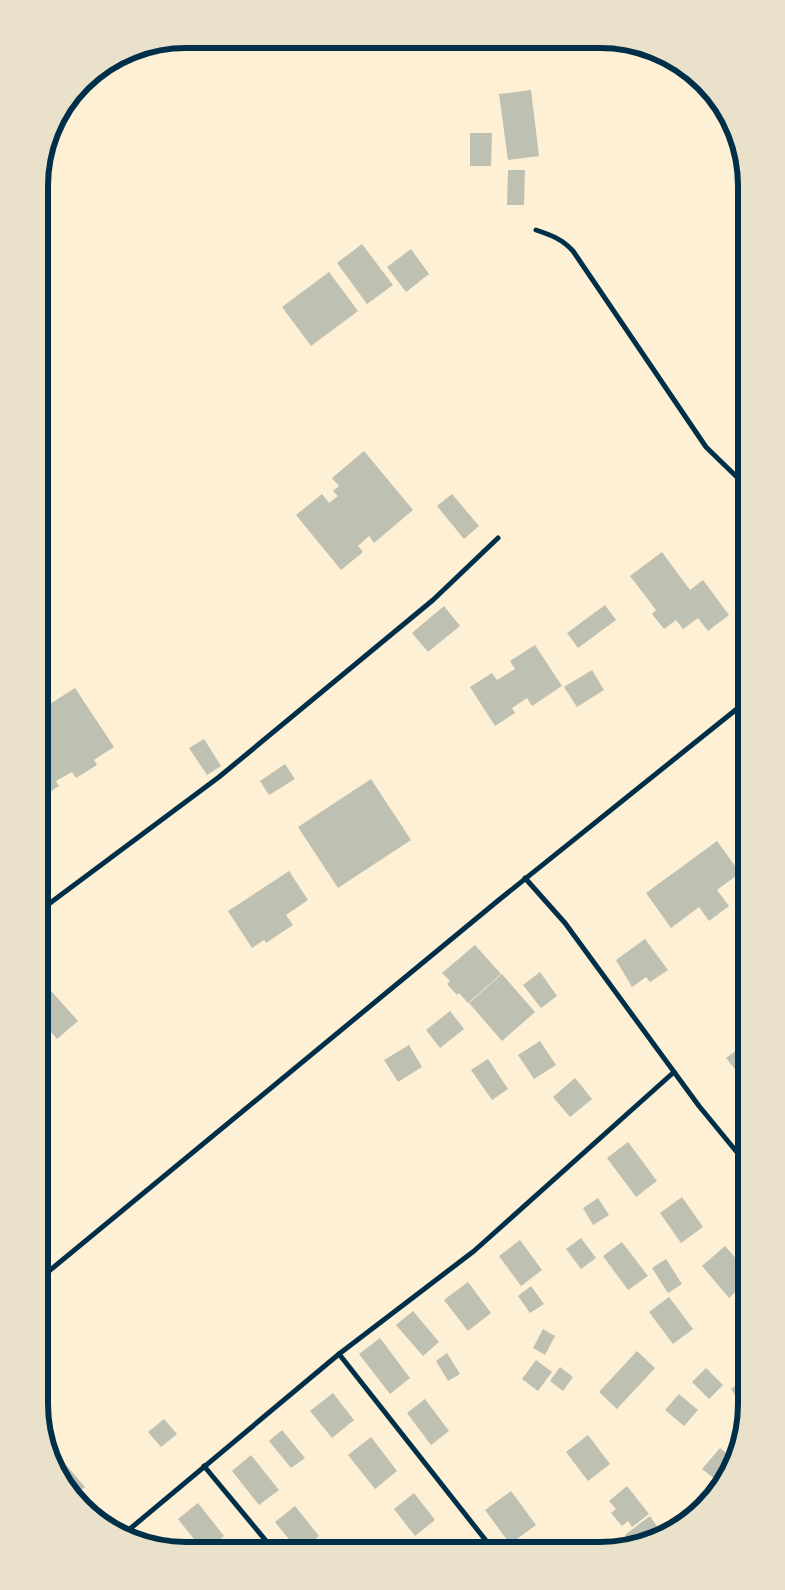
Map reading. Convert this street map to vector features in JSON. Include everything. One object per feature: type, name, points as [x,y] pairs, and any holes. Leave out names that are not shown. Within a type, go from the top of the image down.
[{"type":"street","points":[[536,230],[558,238],[573,251],[706,447],[738,478]]},
{"type":"street","points":[[48,905],[219,777],[433,600],[498,538]]},
{"type":"street","points":[[48,1272],[525,878],[738,708]]},
{"type":"street","points":[[525,878],[565,923],[699,1106],[737,1153]]},
{"type":"street","points":[[129,1530],[339,1354],[474,1251],[674,1072]]},
{"type":"street","points":[[339,1354],[487,1542]]},
{"type":"street","points":[[204,1466],[267,1542]]},
{"type":"building","points":[[531,90],[539,156],[508,160],[499,94]]},
{"type":"building","points":[[470,133],[492,133],[491,166],[470,166]]},
{"type":"building","points":[[508,170],[525,170],[524,205],[507,205]]},
{"type":"building","points":[[362,244],[393,285],[367,304],[337,263]]},
{"type":"building","points":[[411,249],[429,274],[406,292],[387,267]]},
{"type":"building","points":[[329,272],[358,311],[311,346],[282,307]]},
{"type":"building","points":[[364,451],[413,510],[374,543],[369,536],[358,546],[363,552],[341,570],[296,515],[322,494],[329,503],[338,496],[333,491],[339,486],[332,478]]},
{"type":"building","points":[[452,494],[479,526],[464,539],[437,506]]},
{"type":"building","points":[[662,552],[690,590],[703,580],[729,615],[708,631],[698,618],[683,629],[676,620],[664,629],[652,614],[656,610],[630,576]]},
{"type":"building","points":[[605,605],[616,620],[578,648],[567,633]]},
{"type":"building","points":[[444,606],[460,626],[428,652],[412,633]]},
{"type":"building","points":[[535,645],[562,686],[532,706],[527,698],[512,708],[515,713],[495,726],[470,687],[492,673],[497,680],[515,669],[510,661]]},
{"type":"building","points":[[592,670],[604,690],[577,707],[564,687]]},
{"type":"building","points":[[75,688],[114,747],[94,760],[97,765],[76,778],[72,772],[56,781],[59,786],[48,793],[48,705]]},
{"type":"building","points":[[204,739],[221,766],[207,775],[189,748]]},
{"type":"building","points":[[285,764],[295,779],[269,795],[260,781]]},
{"type":"building","points":[[371,779],[411,840],[338,888],[298,827]]},
{"type":"building","points":[[717,841],[737,869],[737,875],[717,890],[729,906],[709,921],[699,907],[671,928],[646,893]]},
{"type":"building","points":[[289,871],[308,900],[286,915],[293,925],[266,943],[264,940],[252,948],[228,911]]},
{"type":"building","points":[[645,939],[668,970],[650,982],[646,977],[632,987],[616,960]]},
{"type":"building","points":[[475,945],[501,974],[468,1003],[447,984],[450,981],[442,973]]},
{"type":"building","points":[[540,972],[557,996],[541,1008],[523,985]]},
{"type":"building","points":[[502,974],[535,1012],[502,1041],[469,1003]]},
{"type":"building","points":[[48,987],[78,1021],[57,1039],[51,1032],[48,1035]]},
{"type":"building","points":[[450,1011],[464,1029],[440,1048],[426,1030]]},
{"type":"building","points":[[540,1041],[556,1065],[534,1079],[518,1055]]},
{"type":"building","points":[[409,1045],[422,1067],[398,1082],[384,1060]]},
{"type":"building","points":[[737,1050],[737,1072],[726,1058]]},
{"type":"building","points":[[488,1059],[508,1089],[492,1100],[471,1070]]},
{"type":"building","points":[[575,1078],[592,1099],[570,1117],[553,1097]]},
{"type":"building","points":[[628,1142],[657,1181],[636,1197],[607,1158]]},
{"type":"building","points":[[682,1197],[703,1227],[681,1243],[660,1213]]},
{"type":"building","points":[[598,1198],[609,1215],[593,1225],[583,1208]]},
{"type":"building","points":[[581,1238],[596,1258],[581,1269],[566,1249]]},
{"type":"building","points":[[520,1240],[542,1270],[521,1286],[499,1256]]},
{"type":"building","points":[[622,1242],[648,1276],[628,1290],[603,1256]]},
{"type":"building","points":[[725,1246],[737,1260],[737,1290],[729,1298],[702,1266]]},
{"type":"building","points":[[666,1259],[682,1284],[668,1293],[652,1268]]},
{"type":"building","points":[[468,1282],[491,1313],[468,1331],[444,1300]]},
{"type":"building","points":[[531,1286],[544,1304],[530,1313],[518,1296]]},
{"type":"building","points":[[669,1297],[693,1329],[673,1344],[649,1312]]},
{"type":"building","points":[[413,1311],[439,1342],[423,1356],[396,1325]]},
{"type":"building","points":[[543,1329],[555,1336],[545,1355],[533,1348]]},
{"type":"building","points":[[380,1338],[410,1378],[390,1394],[359,1354]]},
{"type":"building","points":[[637,1351],[655,1368],[617,1409],[599,1392]]},
{"type":"building","points":[[447,1353],[460,1374],[448,1381],[436,1361]]},
{"type":"building","points":[[536,1360],[552,1372],[538,1391],[522,1379]]},
{"type":"building","points":[[560,1367],[573,1377],[563,1391],[550,1381]]},
{"type":"building","points":[[706,1368],[723,1385],[709,1399],[692,1382]]},
{"type":"building","points":[[737,1385],[737,1398],[731,1389]]},
{"type":"building","points":[[333,1393],[354,1420],[332,1438],[310,1411]]},
{"type":"building","points":[[679,1394],[698,1410],[684,1426],[665,1410]]},
{"type":"building","points":[[425,1399],[449,1431],[431,1445],[407,1413]]},
{"type":"building","points":[[164,1419],[177,1434],[161,1447],[148,1432]]},
{"type":"building","points":[[282,1430],[305,1458],[291,1468],[269,1441]]},
{"type":"building","points":[[588,1435],[610,1464],[588,1481],[566,1452]]},
{"type":"building","points":[[371,1437],[397,1471],[375,1489],[348,1455]]},
{"type":"building","points":[[720,1448],[728,1454],[715,1479],[702,1469]]},
{"type":"building","points":[[57,1455],[85,1487],[79,1491],[62,1466]]},
{"type":"building","points":[[251,1455],[279,1490],[259,1505],[232,1471]]},
{"type":"building","points":[[627,1486],[649,1514],[632,1527],[628,1521],[622,1526],[611,1513],[616,1509],[609,1501]]},
{"type":"building","points":[[511,1491],[536,1525],[513,1542],[509,1542],[485,1510]]},
{"type":"building","points":[[414,1493],[435,1520],[415,1536],[394,1509]]},
{"type":"building","points":[[198,1503],[224,1536],[216,1542],[196,1542],[178,1519]]},
{"type":"building","points":[[295,1506],[319,1536],[312,1542],[291,1542],[275,1522]]},
{"type":"building","points":[[650,1516],[658,1528],[635,1538],[628,1539],[625,1535]]}]
